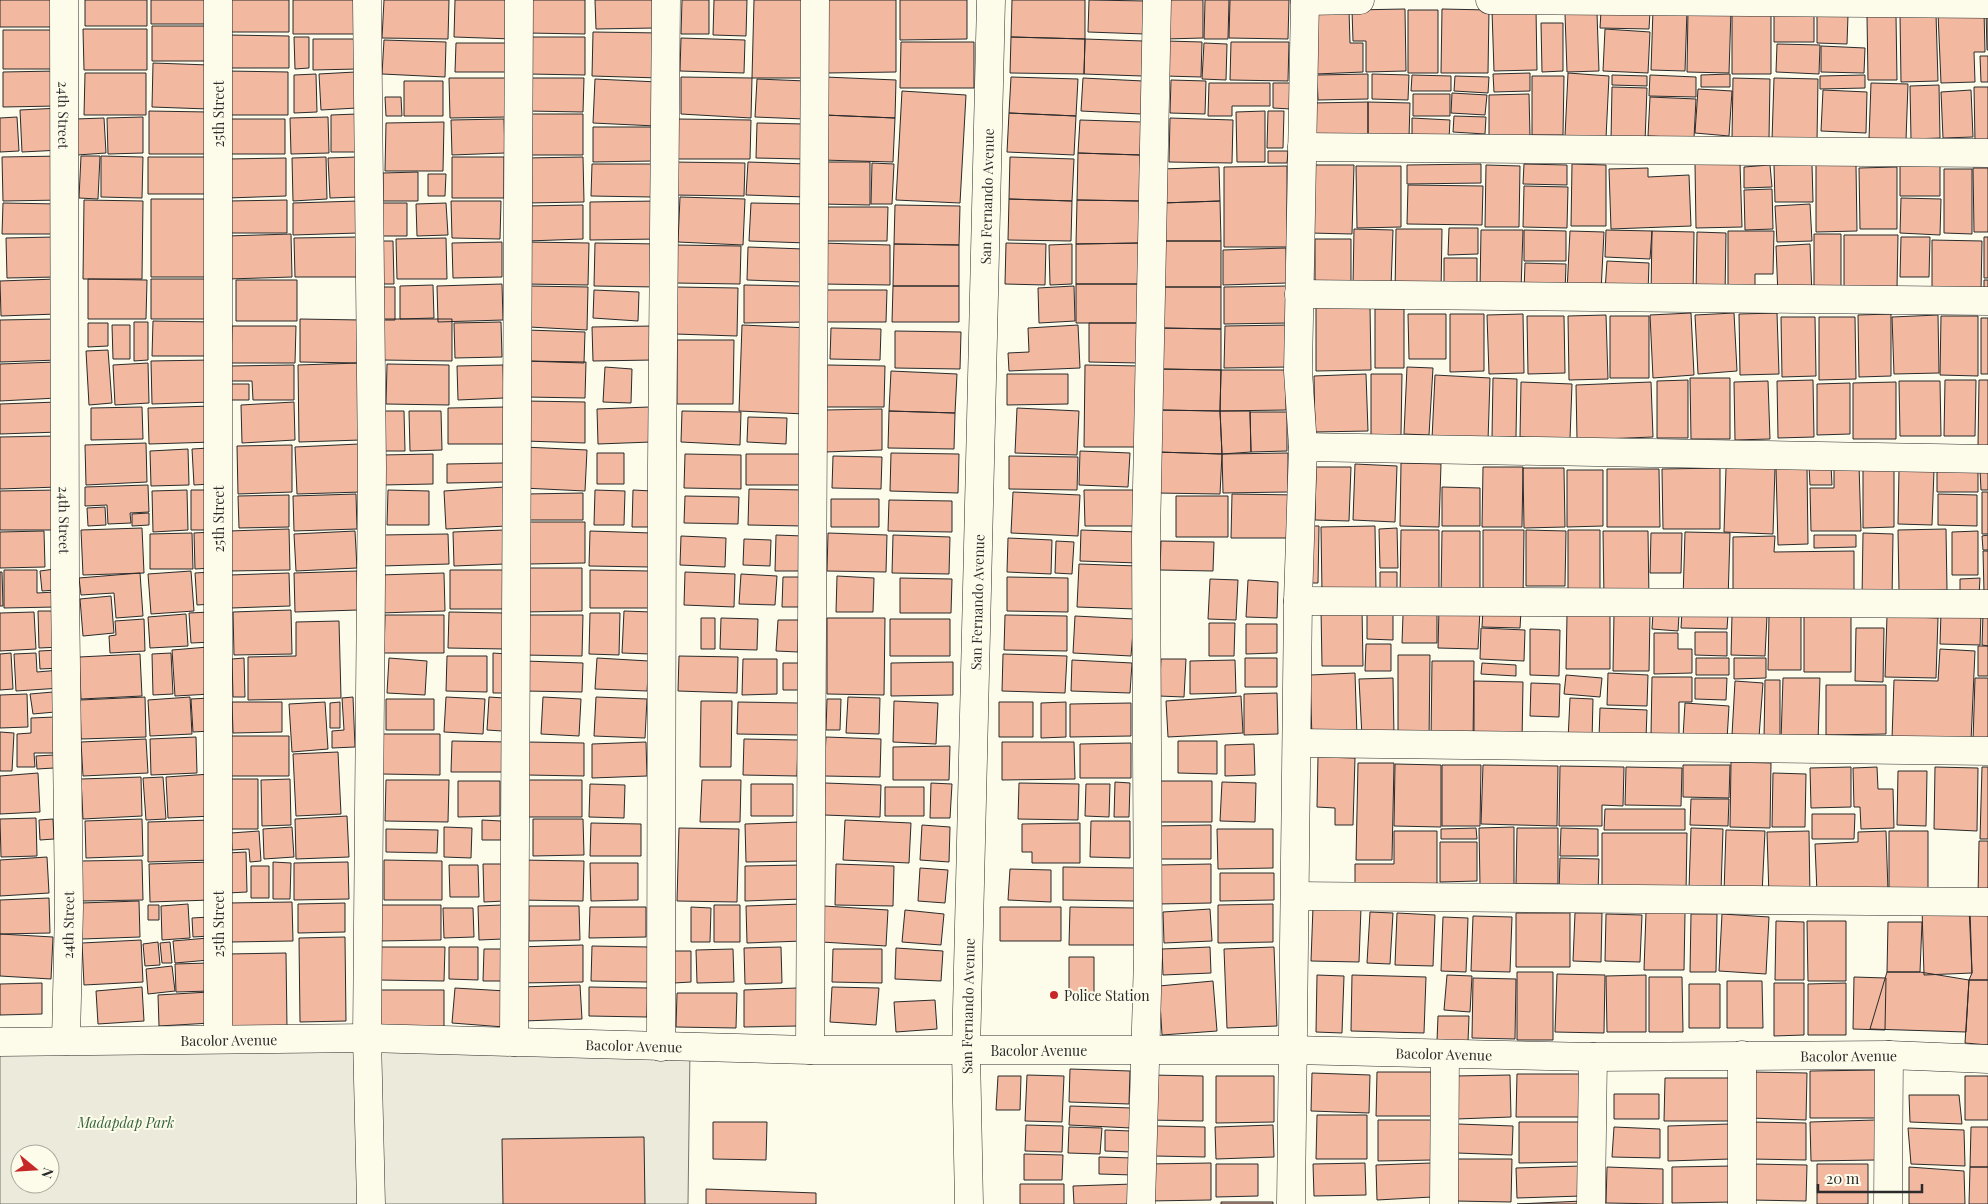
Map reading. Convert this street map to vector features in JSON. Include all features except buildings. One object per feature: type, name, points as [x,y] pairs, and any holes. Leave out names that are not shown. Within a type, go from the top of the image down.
[{"type":"street","name":"24th Street","points":[[64,0],[65,587],[69,907],[66,1040]]},
{"type":"street","name":"25th Street","points":[[218,0],[218,1038]]},
{"type":"street","points":[[367,0],[372,468],[367,1038],[371,1204]]},
{"type":"street","points":[[514,1042],[519,0]]},
{"type":"street","points":[[661,1047],[662,456],[666,0]]},
{"type":"street","points":[[810,1050],[815,0]]},
{"type":"street","name":"San Fernando Avenue","points":[[969,1204],[966,1052],[991,0]]},
{"type":"street","points":[[1141,1204],[1148,957],[1146,537],[1156,0]]},
{"type":"street","points":[[1290,1204],[1298,601],[1303,448],[1298,371],[1305,0],[1360,0]]},
{"type":"street","points":[[1490,0],[1988,4]]},
{"type":"street","points":[[1302,147],[1988,153]]},
{"type":"street","points":[[1299,294],[1988,302]]},
{"type":"street","points":[[1303,448],[1988,459]]},
{"type":"street","points":[[1298,601],[1988,604]]},
{"type":"street","points":[[1297,743],[1988,751]]},
{"type":"street","points":[[1295,896],[1988,902]]},
{"type":"street","name":"Bacolor Avenue","points":[[0,1042],[218,1038],[367,1038],[810,1050],[966,1052],[1292,1050],[1592,1057],[1742,1055],[1988,1059]]},
{"type":"street","points":[[1444,1204],[1445,1054]]},
{"type":"street","points":[[1742,1055],[1742,1204]]},
{"type":"street","points":[[1888,1204],[1889,1056]]},
{"type":"street","points":[[1591,1204],[1592,1057]]},
{"type":"green space","name":"Madapdap Park","points":[[0,1038],[690,1048],[688,1204],[0,1204]]},
{"type":"place","name":"Police Station","points":[[1054,995]]}]
